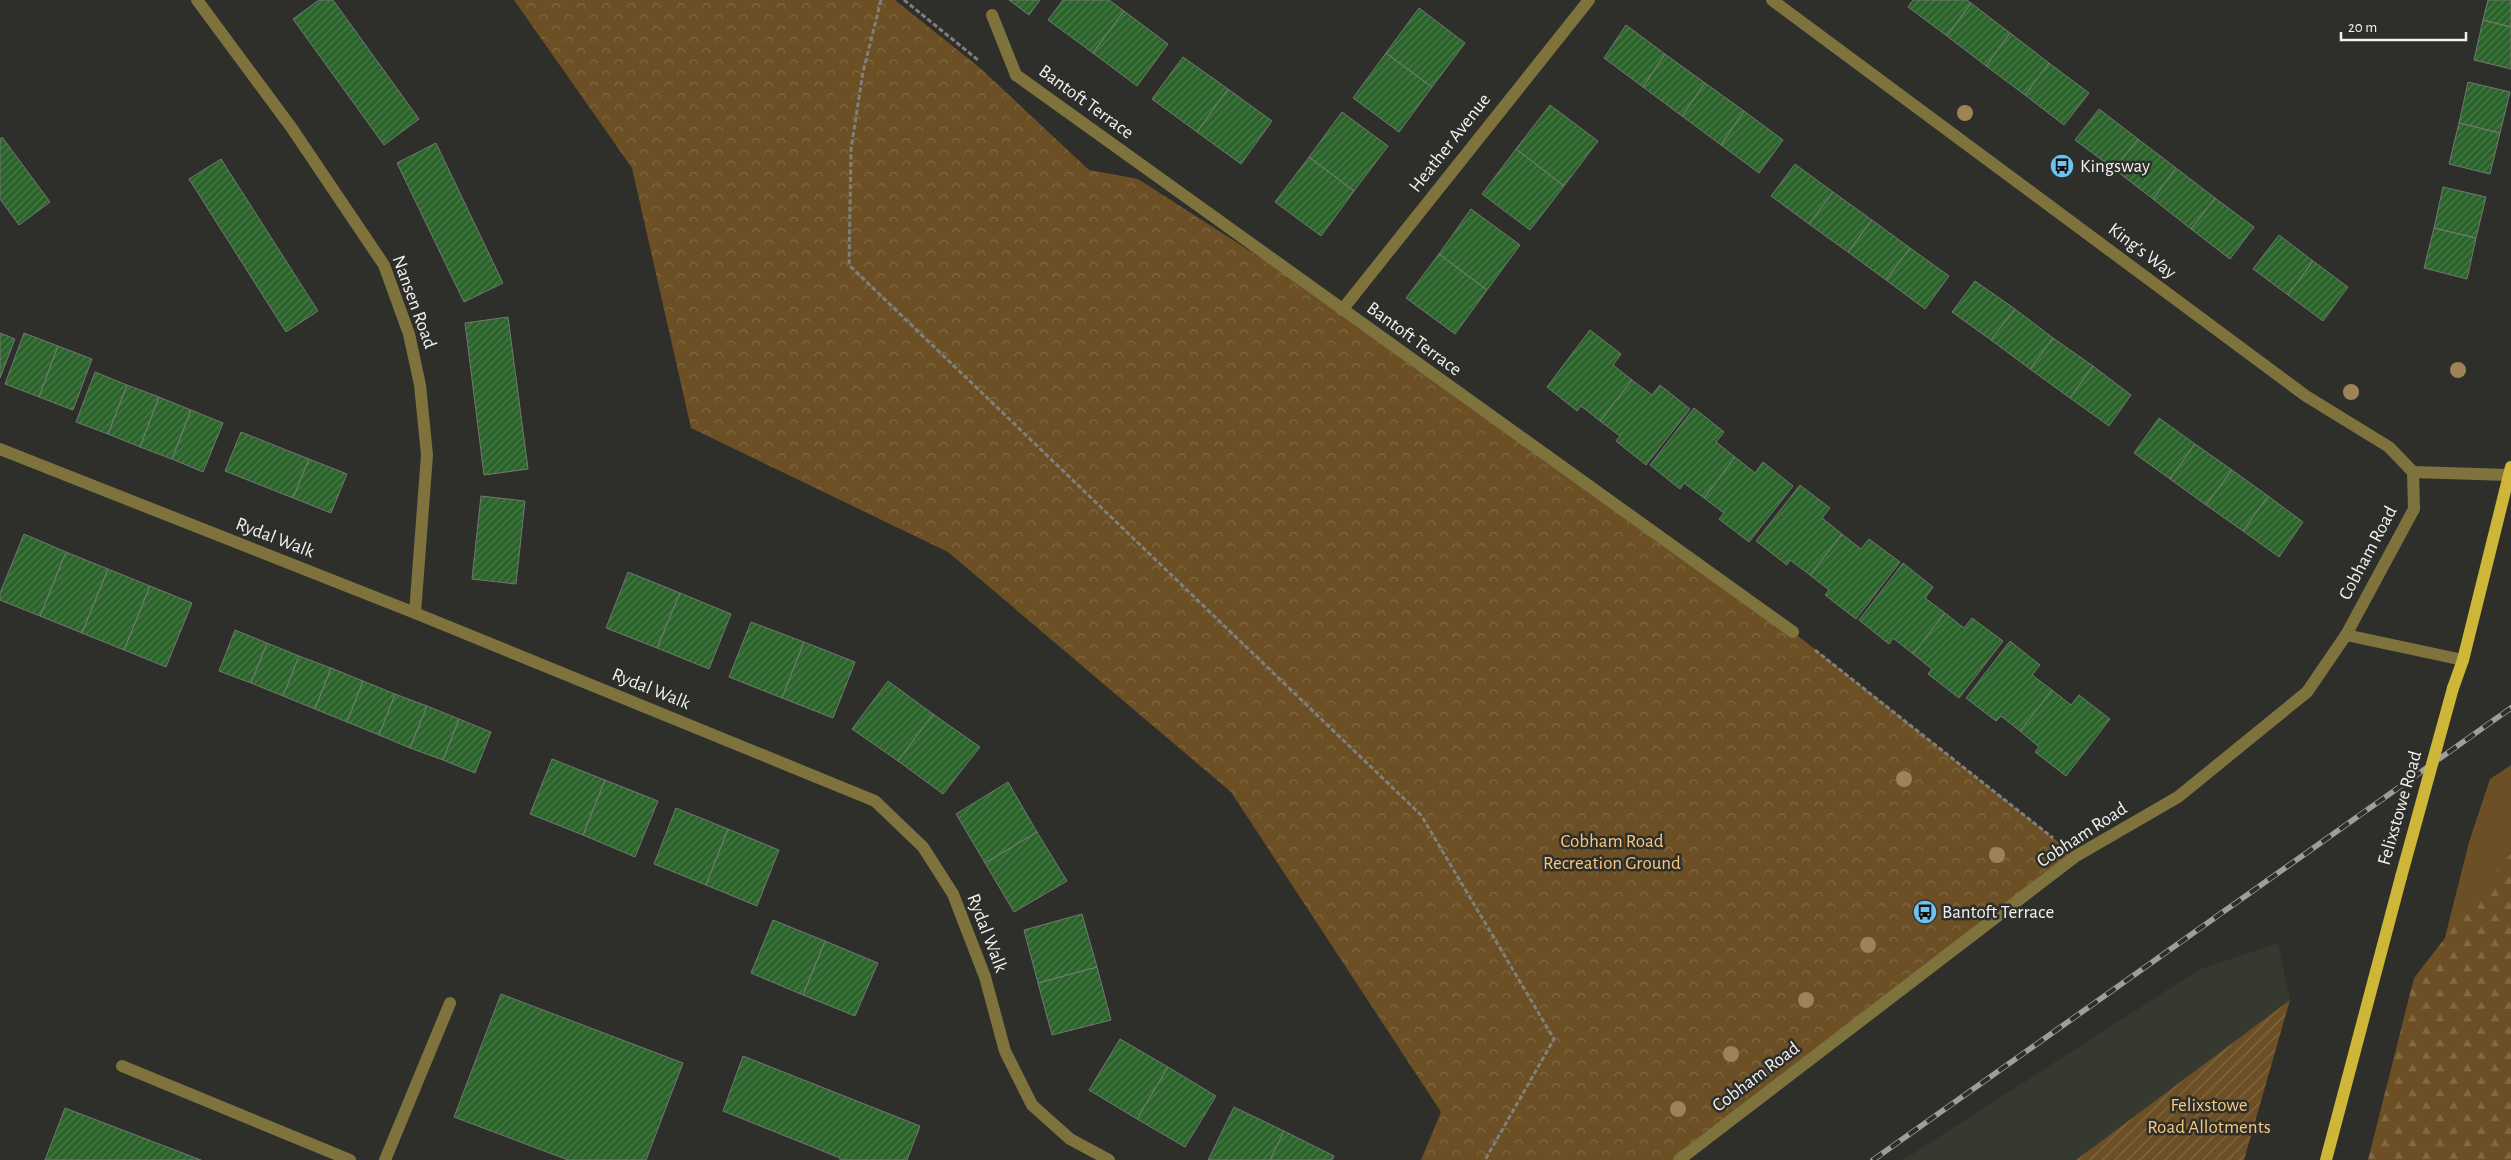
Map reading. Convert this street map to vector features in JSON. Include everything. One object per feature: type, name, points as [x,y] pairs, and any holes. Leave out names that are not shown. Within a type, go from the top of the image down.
[{"type":"main road","name":"Felixstowe Road","points":[[2326,1160],[2400,876],[2453,688],[2463,660],[2510,471]]},
{"type":"street","name":"Nansen Road","points":[[197,0],[291,127],[384,265],[409,334],[420,385],[427,455],[415,613]]},
{"type":"street","name":"Heather Avenue","points":[[1342,310],[1588,0]]},
{"type":"street","name":"King's Way","points":[[1772,0],[2306,396],[2389,447],[2413,472]]},
{"type":"street","points":[[992,15],[1016,75]]},
{"type":"street","name":"Bantoft Terrace","points":[[1016,75],[1793,632]]},
{"type":"street","name":"Rydal Walk","points":[[0,449],[415,613],[876,801],[923,847],[953,894],[985,977],[1005,1051],[1032,1105],[1070,1139],[1109,1160]]},
{"type":"street","points":[[2413,472],[2510,471]]},
{"type":"street","name":"Cobham Road","points":[[1679,1160],[2076,856],[2178,797],[2307,692],[2346,635],[2414,509],[2413,472]]},
{"type":"street","points":[[2346,635],[2463,660]]},
{"type":"street","points":[[385,1160],[450,1003]]},
{"type":"street","points":[[122,1066],[350,1160]]},
{"type":"path","points":[[881,0],[863,72],[850,149],[849,265],[1421,815],[1554,1039],[1485,1160]]},
{"type":"path","points":[[904,0],[909,2],[976,59],[1016,75]]},
{"type":"path","points":[[1793,632],[2076,856]]},
{"type":"shaded area","points":[[2278,943],[2290,1000],[2076,1160],[1903,1160],[2200,969]]},
{"type":"green space","name":"Cobham Road Recreation Ground","points":[[514,0],[895,0],[980,68],[1089,170],[1138,179],[1342,310],[1793,632],[2076,856],[1679,1160],[1421,1160],[1441,1112],[1231,792],[948,552],[691,428],[632,168]]},
{"type":"green space","points":[[2511,765],[2511,1055],[2432,989],[2469,842],[2490,779]]},
{"type":"green space","points":[[2511,853],[2511,1160],[2368,1160],[2414,978]]},
{"type":"green space","name":"Felixstowe Road Allotments","points":[[2290,1000],[2244,1160],[2076,1160]]},
{"type":"building","points":[[319,0],[333,0],[419,119],[384,145],[293,19]]},
{"type":"building","points":[[1009,0],[1040,0],[1029,15]]},
{"type":"building","points":[[1063,0],[1109,0],[1124,11],[1093,53],[1048,20]]},
{"type":"building","points":[[1913,0],[1967,0],[1971,3],[1947,36],[1908,7]]},
{"type":"building","points":[[2488,0],[2511,0],[2511,27],[2483,20]]},
{"type":"building","points":[[1971,3],[2010,33],[1986,66],[1947,36]]},
{"type":"building","points":[[1419,8],[1465,43],[1432,87],[1386,53]]},
{"type":"building","points":[[1124,11],[1168,44],[1137,86],[1093,53]]},
{"type":"building","points":[[2483,20],[2511,27],[2511,69],[2474,60]]},
{"type":"building","points":[[1626,25],[1665,54],[1643,87],[1604,58]]},
{"type":"building","points":[[2010,33],[2049,63],[2025,95],[1986,66]]},
{"type":"building","points":[[1386,53],[1432,87],[1399,132],[1353,98]]},
{"type":"building","points":[[1665,54],[1705,83],[1682,116],[1643,87]]},
{"type":"building","points":[[1183,57],[1228,89],[1197,132],[1152,99]]},
{"type":"building","points":[[2049,63],[2089,93],[2064,125],[2025,95]]},
{"type":"building","points":[[2468,82],[2510,92],[2500,133],[2459,123]]},
{"type":"building","points":[[1705,83],[1744,111],[1721,145],[1682,116]]},
{"type":"building","points":[[1228,89],[1272,121],[1241,164],[1197,132]]},
{"type":"building","points":[[1550,105],[1598,141],[1564,186],[1516,149]]},
{"type":"building","points":[[2099,109],[2138,139],[2114,169],[2075,140]]},
{"type":"building","points":[[1744,111],[1783,140],[1759,173],[1721,145]]},
{"type":"building","points":[[1342,112],[1388,146],[1354,191],[1309,157]]},
{"type":"building","points":[[2459,123],[2500,133],[2490,174],[2449,164]]},
{"type":"building","points":[[2,137],[50,202],[19,225],[0,199],[0,139]]},
{"type":"building","points":[[2138,139],[2176,168],[2153,199],[2114,169]]},
{"type":"building","points":[[436,143],[503,283],[464,302],[397,163]]},
{"type":"building","points":[[1516,149],[1564,186],[1530,230],[1482,194]]},
{"type":"building","points":[[1309,157],[1354,191],[1321,236],[1275,202]]},
{"type":"building","points":[[221,159],[318,311],[286,332],[189,179]]},
{"type":"building","points":[[1795,164],[1833,192],[1809,224],[1771,196]]},
{"type":"building","points":[[2176,168],[2215,198],[2191,229],[2153,199]]},
{"type":"building","points":[[2443,187],[2486,197],[2476,238],[2434,228]]},
{"type":"building","points":[[1833,192],[1872,220],[1848,252],[1809,224]]},
{"type":"building","points":[[2215,198],[2254,227],[2230,259],[2191,229]]},
{"type":"building","points":[[1471,209],[1520,245],[1487,290],[1439,254]]},
{"type":"building","points":[[1872,220],[1910,248],[1886,280],[1848,252]]},
{"type":"building","points":[[2434,228],[2476,238],[2467,279],[2424,268]]},
{"type":"building","points":[[2279,235],[2313,261],[2288,295],[2253,269]]},
{"type":"building","points":[[1910,248],[1949,276],[1925,309],[1886,280]]},
{"type":"building","points":[[1439,254],[1487,290],[1455,334],[1406,298]]},
{"type":"building","points":[[2313,261],[2348,287],[2323,321],[2288,295]]},
{"type":"building","points":[[1975,281],[2015,309],[1991,340],[1952,312]]},
{"type":"building","points":[[2015,309],[2053,338],[2030,369],[1991,340]]},
{"type":"building","points":[[508,317],[528,469],[484,475],[465,323]]},
{"type":"building","points":[[1590,330],[1621,354],[1613,365],[1632,380],[1600,421],[1581,406],[1577,411],[1547,387]]},
{"type":"building","points":[[0,333],[15,339],[0,378]]},
{"type":"building","points":[[24,333],[58,346],[39,397],[5,384]]},
{"type":"building","points":[[2053,338],[2093,366],[2070,398],[2030,369]]},
{"type":"building","points":[[58,346],[92,359],[73,410],[39,397]]},
{"type":"building","points":[[2093,366],[2131,395],[2109,426],[2070,398]]},
{"type":"building","points":[[95,372],[127,385],[108,434],[76,422]]},
{"type":"building","points":[[1632,380],[1652,395],[1660,385],[1690,409],[1646,465],[1616,441],[1620,436],[1600,421]]},
{"type":"building","points":[[127,385],[159,397],[140,447],[108,434]]},
{"type":"building","points":[[159,397],[191,410],[172,459],[140,447]]},
{"type":"building","points":[[1694,408],[1724,432],[1716,442],[1735,457],[1704,498],[1684,483],[1680,489],[1650,465]]},
{"type":"building","points":[[191,410],[223,423],[203,472],[172,459]]},
{"type":"building","points":[[2159,418],[2195,444],[2170,479],[2134,453]]},
{"type":"building","points":[[241,432],[309,459],[293,498],[225,471]]},
{"type":"building","points":[[2195,444],[2232,470],[2206,505],[2170,479]]},
{"type":"building","points":[[1735,457],[1755,473],[1763,462],[1793,486],[1749,542],[1719,519],[1724,513],[1704,498]]},
{"type":"building","points":[[309,459],[347,474],[331,513],[293,498]]},
{"type":"building","points":[[2232,470],[2268,496],[2243,531],[2206,505]]},
{"type":"building","points":[[1800,485],[1830,508],[1822,518],[1842,534],[1810,575],[1790,560],[1787,565],[1756,541]]},
{"type":"building","points":[[481,496],[525,501],[516,584],[472,579]]},
{"type":"building","points":[[2268,496],[2303,522],[2279,557],[2243,531]]},
{"type":"building","points":[[24,534],[66,552],[40,616],[0,600],[0,593]]},
{"type":"building","points":[[1842,534],[1861,549],[1869,539],[1900,562],[1856,619],[1825,595],[1829,590],[1810,575]]},
{"type":"building","points":[[66,552],[108,569],[82,633],[40,616]]},
{"type":"building","points":[[1903,563],[1933,587],[1925,598],[1945,613],[1913,654],[1893,638],[1889,644],[1859,620]]},
{"type":"building","points":[[108,569],[150,586],[124,650],[82,633]]},
{"type":"building","points":[[628,572],[680,593],[657,648],[606,628]]},
{"type":"building","points":[[150,586],[192,603],[166,667],[124,650]]},
{"type":"building","points":[[680,593],[731,614],[709,669],[657,648]]},
{"type":"building","points":[[1945,613],[1964,628],[1972,618],[2003,641],[1959,698],[1928,674],[1932,669],[1913,654]]},
{"type":"building","points":[[751,622],[804,642],[782,698],[729,677]]},
{"type":"building","points":[[235,630],[267,643],[251,683],[219,671]]},
{"type":"building","points":[[2010,641],[2040,665],[2032,675],[2052,690],[2020,731],[2001,716],[1996,721],[1966,698]]},
{"type":"building","points":[[804,642],[855,662],[833,718],[782,698]]},
{"type":"building","points":[[267,643],[299,656],[283,696],[251,683]]},
{"type":"building","points":[[299,656],[331,668],[315,709],[283,696]]},
{"type":"building","points":[[331,668],[363,681],[347,722],[315,709]]},
{"type":"building","points":[[363,681],[395,694],[379,735],[347,722]]},
{"type":"building","points":[[888,681],[933,714],[898,761],[852,729]]},
{"type":"building","points":[[2052,690],[2071,705],[2079,695],[2110,719],[2066,776],[2035,752],[2039,747],[2020,731]]},
{"type":"building","points":[[395,694],[427,706],[410,748],[379,735]]},
{"type":"building","points":[[427,706],[459,719],[443,760],[410,748]]},
{"type":"building","points":[[933,714],[980,747],[943,794],[898,761]]},
{"type":"building","points":[[459,719],[491,732],[475,773],[443,760]]},
{"type":"building","points":[[552,759],[605,780],[583,835],[530,814]]},
{"type":"building","points":[[605,780],[658,801],[635,857],[583,835]]},
{"type":"building","points":[[1008,782],[1037,832],[985,863],[956,814]]},
{"type":"building","points":[[676,808],[728,829],[706,885],[654,864]]},
{"type":"building","points":[[728,829],[779,850],[757,906],[706,885]]},
{"type":"building","points":[[1037,832],[1067,881],[1014,912],[985,863]]},
{"type":"building","points":[[1082,914],[1097,967],[1038,983],[1024,930]]},
{"type":"building","points":[[773,920],[825,941],[803,995],[751,973]]},
{"type":"building","points":[[825,941],[878,963],[855,1016],[803,995]]},
{"type":"building","points":[[1097,967],[1111,1020],[1052,1035],[1038,983]]},
{"type":"building","points":[[501,994],[683,1063],[646,1160],[568,1160],[454,1117]]},
{"type":"building","points":[[1120,1039],[1168,1067],[1137,1119],[1089,1090]]},
{"type":"building","points":[[743,1056],[920,1126],[907,1160],[840,1160],[840,1158],[723,1111]]},
{"type":"building","points":[[1168,1067],[1216,1096],[1185,1147],[1137,1119]]},
{"type":"building","points":[[1234,1107],[1284,1131],[1270,1160],[1208,1160]]},
{"type":"building","points":[[65,1108],[201,1160],[45,1160]]},
{"type":"building","points":[[1284,1131],[1334,1156],[1332,1160],[1270,1160]]},
{"type":"railway","points":[[1873,1160],[2511,708]]},
{"type":"place","name":"Kingsway","points":[[2062,166]]},
{"type":"place","name":"Bantoft Terrace","points":[[1925,912]]}]
